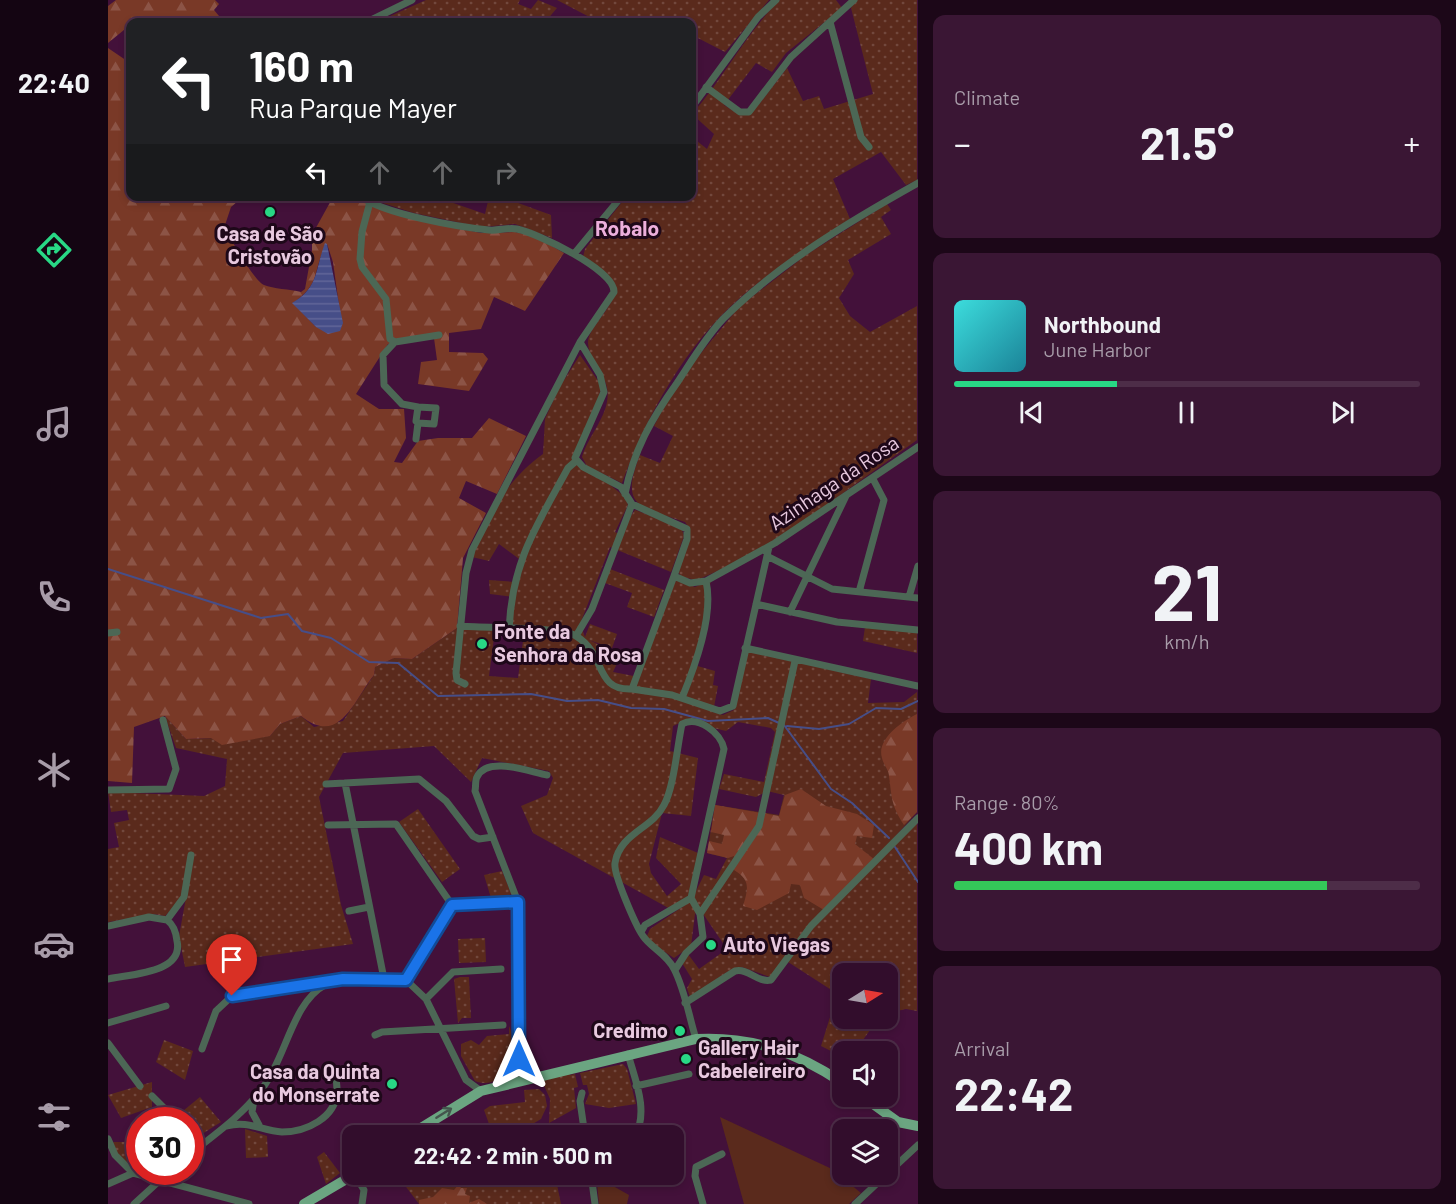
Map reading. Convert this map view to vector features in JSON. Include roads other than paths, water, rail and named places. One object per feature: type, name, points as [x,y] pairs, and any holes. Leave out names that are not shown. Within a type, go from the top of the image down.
[{"type":"main road","points":[[426,1125],[480,1091],[696,1039],[738,1039],[766,1044],[808,1061],[832,1076]]},
{"type":"main road","points":[[877,1107],[898,1122],[918,1126]]},
{"type":"main road","points":[[304,1204],[342,1182]]},
{"type":"street","points":[[375,18],[412,0]]},
{"type":"street","points":[[696,101],[758,17],[776,0]]},
{"type":"street","points":[[706,87],[740,112],[749,112],[791,57],[854,0]]},
{"type":"street","points":[[830,22],[856,119],[863,142],[868,147]]},
{"type":"street","points":[[625,494],[636,451],[652,418],[721,321],[756,288],[855,220],[918,183]]},
{"type":"street","points":[[574,254],[618,201]]},
{"type":"street","points":[[395,342],[388,335],[386,299],[362,267],[360,259],[362,232],[370,202],[451,224],[492,230],[514,228],[534,234],[574,254],[615,287],[580,342],[472,550],[466,573],[456,673],[457,680],[465,684]]},
{"type":"street","points":[[416,439],[418,423],[434,424],[436,408],[402,404],[384,385],[383,355],[395,342],[439,335]]},
{"type":"street","points":[[509,630],[512,590],[520,564],[536,526],[568,468],[576,461],[577,451],[604,392],[600,375],[580,342]]},
{"type":"street","points":[[416,421],[417,407]]},
{"type":"street","name":"Azinhaga da Rosa","points":[[706,581],[769,547],[918,447]]},
{"type":"street","points":[[576,461],[583,467],[612,480],[632,504],[687,529],[687,539],[632,689]]},
{"type":"street","points":[[859,592],[884,500],[873,479]]},
{"type":"street","points":[[790,612],[846,496]]},
{"type":"street","points":[[576,636],[592,609],[632,504]]},
{"type":"street","name":"Azinhaga da Rosa","points":[[682,698],[720,711],[731,708],[735,703],[745,648],[769,547]]},
{"type":"street","points":[[767,556],[832,589],[913,597],[918,566]]},
{"type":"street","points":[[460,626],[576,636],[594,654],[609,685],[616,689],[632,689],[682,698],[694,666],[708,601],[706,581],[690,583],[674,576]]},
{"type":"street","points":[[756,604],[844,623],[918,630]]},
{"type":"street","points":[[108,633],[117,632]]},
{"type":"street","points":[[745,648],[918,686]]},
{"type":"street","points":[[700,914],[711,894],[759,826],[795,660]]},
{"type":"street","points":[[108,790],[169,789],[176,769],[164,720]]},
{"type":"street","points":[[675,970],[686,953],[703,937],[700,914],[691,898],[724,749],[716,734],[704,726],[691,722],[682,724],[663,807],[626,840],[615,863],[617,878],[641,932],[675,970],[696,1039]]},
{"type":"street","points":[[519,1080],[518,902],[475,791],[477,777],[485,768],[495,765],[547,775]]},
{"type":"street","points":[[326,784],[419,780],[446,801],[472,837],[479,839],[493,837]]},
{"type":"street","points":[[345,783],[384,979]]},
{"type":"street","points":[[685,1003],[741,969],[764,981],[771,980],[811,926],[918,818]]},
{"type":"street","points":[[328,825],[396,824],[452,905]]},
{"type":"street","points":[[167,920],[184,897],[191,855]]},
{"type":"street","points":[[641,932],[645,925],[691,898]]},
{"type":"street","points":[[452,905],[518,902]]},
{"type":"street","points":[[406,980],[452,905]]},
{"type":"street","points":[[349,911],[369,907]]},
{"type":"street","points":[[108,926],[149,918],[167,920],[176,933],[178,953],[176,958],[166,966],[108,979]]},
{"type":"street","points":[[426,999],[453,972],[501,969]]},
{"type":"street","points":[[202,1049],[216,1011],[225,999],[238,994],[343,979],[406,980],[426,999],[466,1080],[480,1091]]},
{"type":"street","points":[[204,1143],[256,1096],[274,1071],[302,1008],[313,993],[330,982]]},
{"type":"street","points":[[287,988],[300,994],[302,1008]]},
{"type":"street","points":[[108,1023],[166,1006]]},
{"type":"street","points":[[375,1035],[382,1032],[503,1025]]},
{"type":"street","points":[[108,1043],[140,1086]]},
{"type":"street","points":[[628,1054],[642,1118],[639,1125]]},
{"type":"street","points":[[220,1130],[230,1125],[244,1124],[290,1132],[314,1124],[327,1115],[334,1105],[337,1094],[335,1074],[329,1065]]},
{"type":"street","points":[[636,1086],[689,1074]]},
{"type":"street","points":[[582,1093],[580,1101],[583,1125]]},
{"type":"street","points":[[152,1096],[160,1106]]},
{"type":"street","points":[[256,1096],[252,1116],[263,1128]]},
{"type":"street","points":[[108,1139],[112,1154],[126,1167]]},
{"type":"street","points":[[898,1164],[918,1145]]},
{"type":"street","points":[[703,1204],[695,1176],[696,1167],[722,1154]]},
{"type":"street","points":[[108,1184],[126,1176]]},
{"type":"street","points":[[134,1204],[153,1185]]},
{"type":"street","points":[[193,1185],[249,1204]]},
{"type":"street","points":[[361,1185],[364,1190],[362,1204]]},
{"type":"street","points":[[594,1185],[595,1204]]},
{"type":"street","points":[[855,1204],[875,1185]]},
{"type":"water","points":[[325,243],[343,323],[340,331],[328,334],[316,327],[292,303],[301,297],[312,284]]},
{"type":"waterway","points":[[108,569],[261,618],[288,614],[302,631],[331,638],[369,662],[398,663],[438,696],[531,694],[567,701],[598,700],[631,708],[664,709],[708,721],[768,718],[779,723]]},
{"type":"waterway","points":[[787,726],[819,729],[849,724],[876,708],[901,709],[918,701]]},
{"type":"waterway","points":[[784,725],[831,789],[852,803],[889,838]]},
{"type":"waterway","points":[[895,847],[918,882]]},
{"type":"place","name":"Casa de São Cristovão","points":[[270,212]]},
{"type":"place","name":"Fonte da Senhora da Rosa","points":[[482,644]]},
{"type":"place","name":"Auto Viegas","points":[[711,945]]},
{"type":"place","name":"Credimo","points":[[680,1031]]},
{"type":"place","name":"Gallery Hair Cabeleireiro","points":[[686,1059]]},
{"type":"place","name":"Casa da Quinta do Monserrate","points":[[392,1084]]},
{"type":"district","name":"Robalo","points":[[627,229]]}]
